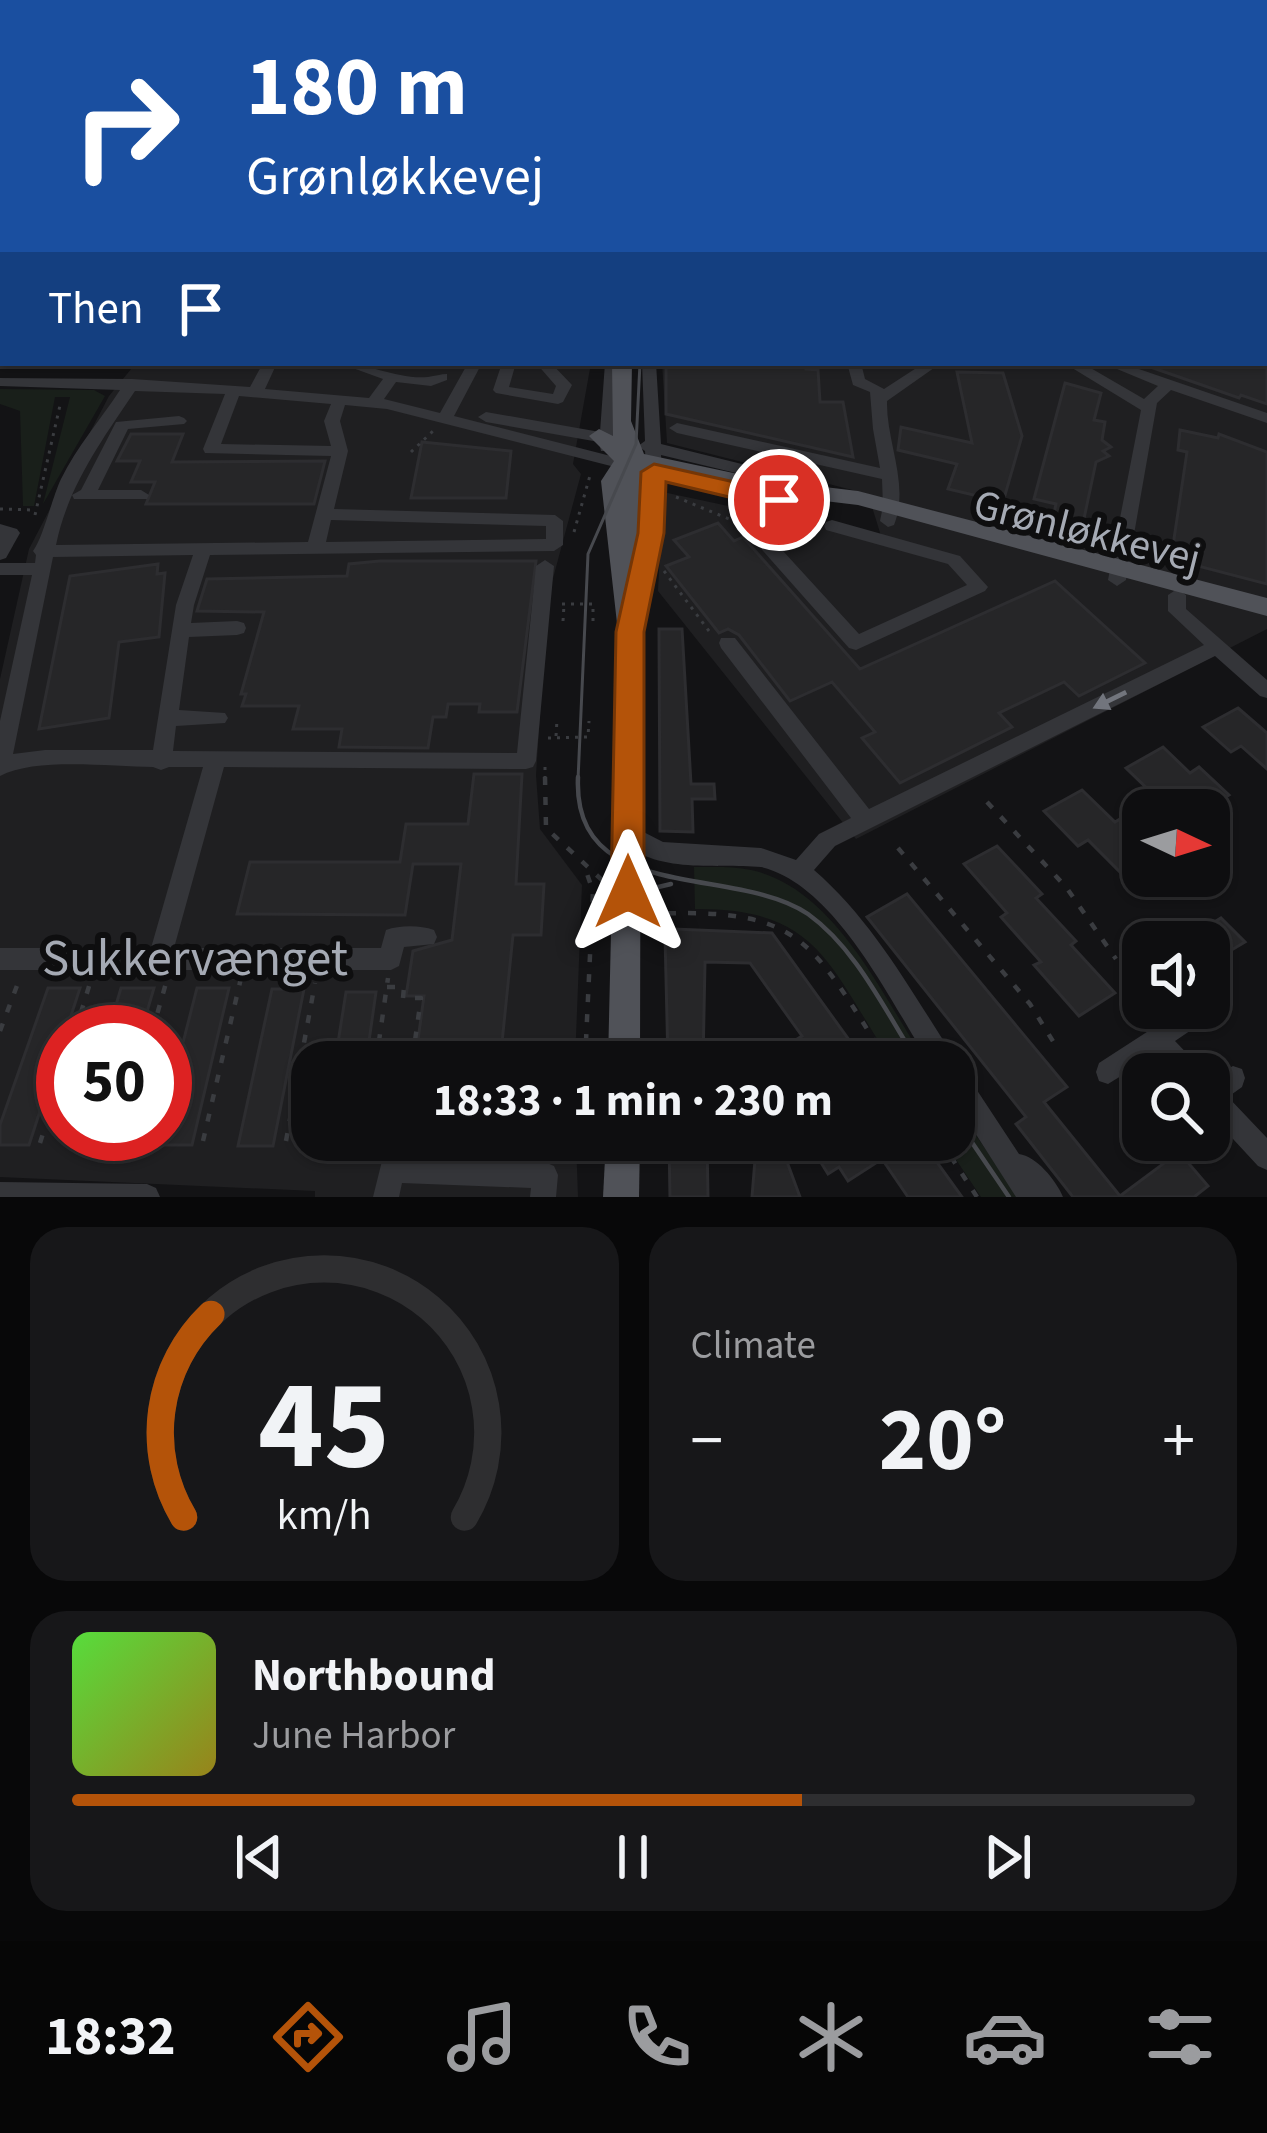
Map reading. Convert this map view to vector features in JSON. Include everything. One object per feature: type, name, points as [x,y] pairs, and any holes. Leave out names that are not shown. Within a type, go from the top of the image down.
[{"type":"main road","points":[[622,366],[613,529],[630,632],[624,1041]]},
{"type":"main road","points":[[619,455],[647,548],[630,632]]},
{"type":"main road","name":"Grønløkkevej","points":[[619,455],[766,487],[859,498],[959,550],[1118,575],[1267,617]]},
{"type":"main road","name":"Grønløkkevej","points":[[619,455],[1267,607]]},
{"type":"main road","points":[[621,1197],[622,1161]]},
{"type":"street","points":[[720,0],[736,0]]},
{"type":"street","points":[[256,391],[268,366]]},
{"type":"street","points":[[356,366],[431,382],[442,377]]},
{"type":"street","points":[[446,416],[473,366]]},
{"type":"street","points":[[508,366],[502,390],[558,399],[563,385],[546,366]]},
{"type":"street","points":[[612,366],[619,455]]},
{"type":"street","points":[[619,455],[652,427],[649,366]]},
{"type":"street","points":[[855,366],[858,382],[877,389],[890,515]]},
{"type":"street","points":[[879,399],[929,366]]},
{"type":"street","points":[[1077,366],[1150,405]]},
{"type":"street","points":[[1126,366],[1124,369],[1267,418]]},
{"type":"street","points":[[373,403],[392,377]]},
{"type":"street","name":"Grønløkkevej","points":[[0,382],[132,384],[340,399],[446,416],[619,455]]},
{"type":"street","points":[[132,384],[62,496],[44,516],[40,560],[1,762],[44,758],[526,760],[545,566]]},
{"type":"street","points":[[1118,575],[1150,405],[1169,384]]},
{"type":"street","points":[[234,390],[211,448],[340,452]]},
{"type":"street","points":[[315,550],[340,452],[332,422],[340,399]]},
{"type":"street","points":[[87,495],[122,425],[178,421]]},
{"type":"street","points":[[677,428],[889,475]]},
{"type":"street","points":[[62,496],[141,495]]},
{"type":"street","points":[[0,569],[40,560],[203,550],[554,545],[555,521],[324,514]]},
{"type":"street","points":[[746,521],[856,643],[979,587],[959,550],[832,526]]},
{"type":"street","points":[[0,530],[11,533],[0,554]]},
{"type":"street","points":[[161,762],[183,631],[203,550]]},
{"type":"street","points":[[1177,595],[1178,611],[1267,691]]},
{"type":"street","points":[[183,631],[237,628]]},
{"type":"street","points":[[728,643],[865,820]]},
{"type":"street","points":[[799,871],[827,840],[1215,648]]},
{"type":"street","points":[[167,718],[218,718]]},
{"type":"street","points":[[166,958],[215,762]]},
{"type":"street","points":[[628,833],[655,851],[753,856],[799,871],[838,910],[928,1041]]},
{"type":"street","points":[[391,958],[394,937],[426,937]]},
{"type":"street","name":"Sukkervænget","points":[[0,958],[391,958]]},
{"type":"street","points":[[1108,1072],[1172,1029]]},
{"type":"street","points":[[1156,1040],[1169,1053]]},
{"type":"street","points":[[975,1108],[1031,1197]]},
{"type":"street","points":[[1230,1117],[1267,1157]]},
{"type":"street","points":[[991,1131],[1050,1197]]},
{"type":"street","points":[[386,1197],[391,1170],[545,1175],[543,1197]]},
{"type":"street","points":[[0,1195],[147,1197]]},
{"type":"path","points":[[0,509],[44,516],[62,398]]},
{"type":"path","points":[[411,452],[446,416]]},
{"type":"path","points":[[572,536],[619,455]]},
{"type":"path","points":[[676,496],[746,521]]},
{"type":"path","points":[[647,548],[713,637],[728,643]]},
{"type":"path","points":[[553,633],[556,596]]},
{"type":"path","points":[[555,604],[593,604],[593,623]]},
{"type":"path","points":[[563,622],[564,604]]},
{"type":"path","points":[[548,717],[546,738],[589,737],[589,721]]},
{"type":"path","points":[[556,737],[557,720]]},
{"type":"path","points":[[545,760],[546,828],[586,869],[640,914],[729,912],[776,922],[810,948],[874,1041]]},
{"type":"path","points":[[987,802],[1066,887],[1116,959]]},
{"type":"path","points":[[898,848],[1030,1004],[1059,1052]]},
{"type":"path","points":[[586,869],[593,891],[586,1041]]},
{"type":"path","points":[[0,1031],[27,958]]},
{"type":"path","points":[[83,1005],[98,958]]},
{"type":"path","points":[[157,1005],[166,958]]},
{"type":"path","points":[[203,1141],[245,958]]},
{"type":"path","points":[[286,1141],[320,958]]},
{"type":"path","points":[[379,1041],[391,958]]},
{"type":"path","points":[[386,987],[404,987],[403,998],[421,998],[415,1041]]},
{"type":"path","points":[[954,1161],[977,1197]]},
{"type":"shaded area","points":[[134,366],[590,366],[573,464],[581,474],[548,597],[536,775],[540,829],[582,885],[576,1041],[291,1041],[291,1161],[577,1161],[578,1197],[315,1197],[315,1191],[0,1177],[0,679],[29,549],[109,396]]},
{"type":"shaded area","points":[[662,366],[1267,366],[1267,629],[856,839],[658,591],[663,492],[882,539],[868,494],[667,443]]},
{"type":"shaded area","points":[[0,389],[94,390],[105,396],[43,504],[70,397],[55,397],[34,506],[23,506],[20,411],[0,404]]},
{"type":"shaded area","points":[[694,867],[751,870],[781,881],[808,898],[854,948],[913,1041],[879,1041],[835,972],[796,932],[737,911],[695,909]]},
{"type":"shaded area","points":[[975,1134],[1018,1197],[981,1197],[957,1161],[975,1161]]},
{"type":"building","points":[[666,366],[806,366],[818,370],[820,402],[843,402],[853,457],[666,414]]},
{"type":"building","points":[[1148,366],[1267,366],[1267,404]]},
{"type":"building","points":[[957,372],[1003,373],[1022,436],[1003,502],[948,489],[957,464],[898,450],[901,427],[972,443]]},
{"type":"building","points":[[1065,383],[1101,393],[1094,420],[1105,422],[1102,440],[1111,447],[1103,451],[1109,456],[1096,462],[1079,542],[1049,536],[1056,504],[1034,499]]},
{"type":"building","points":[[1180,430],[1218,438],[1219,434],[1267,452],[1267,584],[1171,559],[1187,452],[1178,450]]},
{"type":"building","points":[[131,434],[183,434],[172,462],[325,461],[314,504],[146,504],[155,482],[131,482],[140,461],[117,461]]},
{"type":"building","points":[[422,442],[511,451],[506,498],[411,498]]},
{"type":"building","points":[[718,523],[734,541],[743,537],[860,669],[1055,581],[1145,663],[1079,696],[1064,682],[999,713],[1012,727],[900,783],[862,738],[875,732],[832,682],[790,701],[739,635],[728,629],[719,633],[666,566],[689,557],[674,540]]},
{"type":"building","points":[[536,561],[517,712],[479,712],[480,704],[448,704],[446,717],[433,717],[428,748],[339,747],[342,729],[293,729],[299,706],[242,706],[246,694],[241,694],[264,612],[197,611],[207,579],[347,576],[349,564]]},
{"type":"building","points":[[158,564],[157,574],[165,573],[159,637],[119,642],[109,718],[39,729],[70,576]]},
{"type":"building","points":[[659,629],[682,629],[691,784],[714,784],[715,799],[692,799],[693,832],[660,831]]},
{"type":"building","points":[[1238,708],[1267,733],[1267,769],[1241,746],[1231,752],[1203,727]]},
{"type":"building","points":[[1163,747],[1190,773],[1199,767],[1223,789],[1148,789],[1126,768]]},
{"type":"building","points":[[474,774],[522,774],[516,884],[544,884],[541,935],[513,935],[502,1041],[418,1041],[424,996],[406,996],[413,951],[452,940],[461,864],[413,864],[405,915],[237,914],[250,862],[400,862],[406,824],[468,824]]},
{"type":"building","points":[[1082,790],[1115,822],[1122,818],[1122,874],[1088,840],[1078,846],[1044,811]]},
{"type":"building","points":[[997,846],[1042,894],[1036,898],[1115,993],[1079,1016],[1034,965],[1041,962],[1001,917],[1007,913],[964,864]]},
{"type":"building","points":[[907,894],[1067,1087],[1044,1102],[1120,1196],[1167,1161],[1187,1161],[1208,1186],[1194,1197],[1073,1197],[1016,1124],[1026,1117],[975,1053],[975,1041],[966,1041],[867,917]]},
{"type":"building","points":[[1230,927],[1245,942],[1230,951]]},
{"type":"building","points":[[673,929],[772,933],[850,1041],[794,1041],[802,1036],[750,963],[705,962],[703,1041],[668,1041],[665,935]]},
{"type":"building","points":[[48,988],[80,988],[74,1005],[42,1005]]},
{"type":"building","points":[[121,988],[154,988],[149,1005],[116,1005]]},
{"type":"building","points":[[197,988],[229,988],[192,1145],[192,1008]]},
{"type":"building","points":[[272,989],[304,989],[273,1146],[238,1146]]},
{"type":"building","points":[[346,992],[376,992],[369,1041],[338,1041]]},
{"type":"building","points":[[36,1022],[36,1123],[29,1145],[0,1145],[0,1125]]},
{"type":"building","points":[[669,1161],[707,1161],[708,1197],[670,1197]]},
{"type":"building","points":[[755,1161],[787,1161],[800,1197],[752,1197]]},
{"type":"building","points":[[820,1161],[879,1161],[848,1181],[839,1167],[828,1174]]},
{"type":"building","points":[[883,1161],[936,1161],[962,1197],[908,1197]]},
{"type":"tram line","points":[[578,778],[588,554],[636,444],[640,366]]},
{"type":"tram line","points":[[578,778],[583,818],[601,846],[629,864],[777,899],[808,914],[856,963],[905,1041]]},
{"type":"tram line","points":[[608,899],[671,884]]},
{"type":"tram line","points":[[975,1147],[1009,1197]]},
{"type":"route","points":[[628,892],[630,632],[651,533],[654,472],[779,500]]}]
